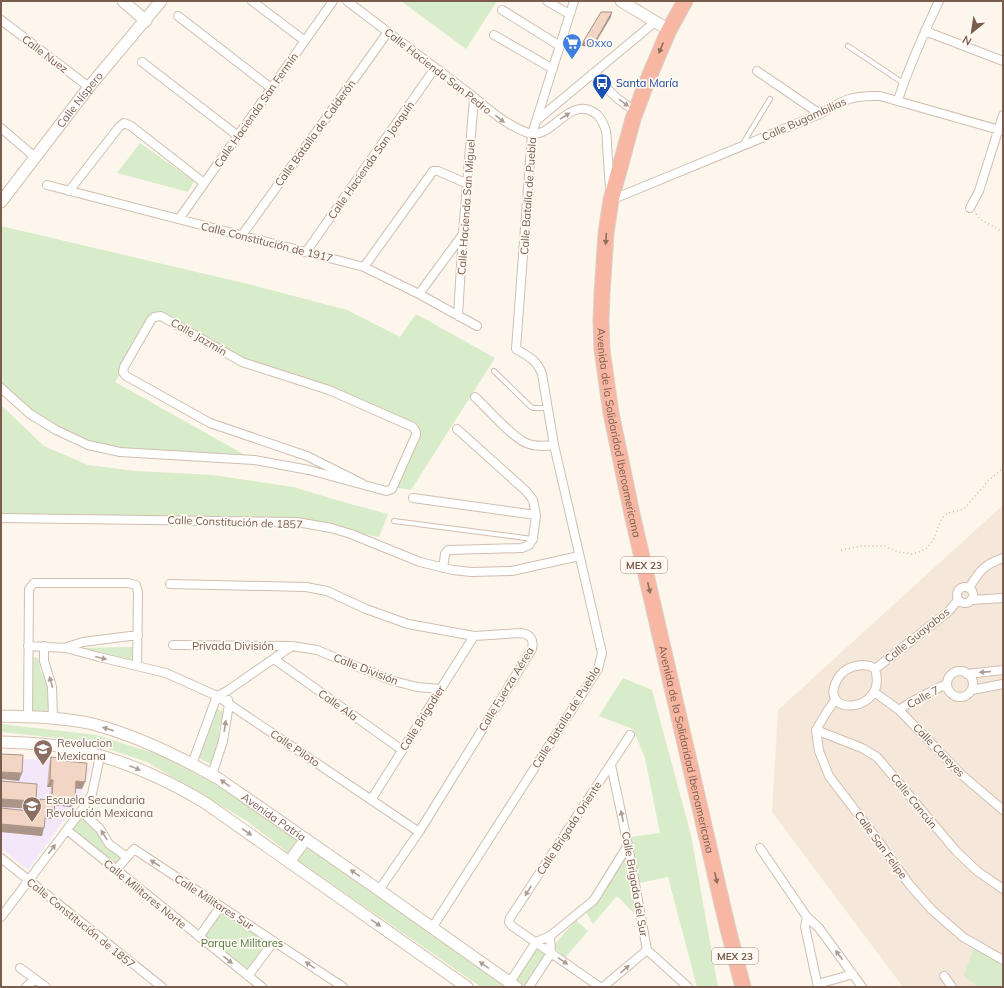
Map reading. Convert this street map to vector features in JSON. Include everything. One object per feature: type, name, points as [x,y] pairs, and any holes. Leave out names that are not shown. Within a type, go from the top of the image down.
[{"type":"highway","name":"Avenida de la Solidaridad Iberoamericana","points":[[685,1],[668,30],[646,84],[636,112],[611,200],[606,233],[601,321],[602,350],[606,382],[634,522],[725,917],[743,987]]},
{"type":"street","points":[[123,1],[146,20]]},
{"type":"street","name":"Calle Níspero","points":[[1,202],[89,87],[161,1]]},
{"type":"street","points":[[252,1],[304,41]]},
{"type":"street","name":"Calle Hacienda San Fermín","points":[[179,219],[333,1]]},
{"type":"street","name":"Calle Hacienda San Pedro","points":[[348,1],[506,124],[532,134]]},
{"type":"street","points":[[547,1],[570,14]]},
{"type":"street","name":"Calle Batalla de Puebla","points":[[432,928],[598,669],[602,653],[554,445],[542,374],[539,365],[516,350],[532,134],[574,1]]},
{"type":"street","points":[[621,1],[668,30]]},
{"type":"street","points":[[898,100],[903,83],[939,1]]},
{"type":"street","points":[[502,10],[560,46]]},
{"type":"street","points":[[178,16],[271,88]]},
{"type":"street","name":"Calle Nuez","points":[[1,20],[89,87]]},
{"type":"street","points":[[536,121],[655,22]]},
{"type":"street","points":[[925,31],[1003,61]]},
{"type":"street","name":"Calle Batalla de Calderón","points":[[242,235],[388,32]]},
{"type":"street","points":[[494,35],[552,69]]},
{"type":"street","points":[[142,62],[238,136]]},
{"type":"street","name":"Calle Hacienda San Joaquín","points":[[306,252],[435,68]]},
{"type":"street","points":[[757,71],[820,114]]},
{"type":"street","points":[[592,74],[618,99],[636,112]]},
{"type":"street","name":"Calle Bugambilias","points":[[611,200],[820,114],[845,99],[863,95],[880,96],[898,100],[1000,131]]},
{"type":"street","name":"Calle Hacienda San Miguel","points":[[458,316],[474,98]]},
{"type":"street","points":[[532,134],[542,133],[566,115],[577,109],[590,110],[598,116],[606,130],[611,200]]},
{"type":"street","points":[[970,208],[979,191],[1000,131],[1003,115]]},
{"type":"street","points":[[69,191],[119,127],[124,123],[131,126],[204,183]]},
{"type":"street","points":[[1,128],[36,158]]},
{"type":"street","points":[[364,267],[433,171],[438,171],[468,184]]},
{"type":"street","name":"Calle Constitución de 1917","points":[[46,185],[364,267],[419,294],[477,326]]},
{"type":"street","points":[[419,294],[463,234]]},
{"type":"street","name":"Calle Jazmín","points":[[1,388],[30,414],[56,430],[88,445],[120,452],[254,460],[309,470],[386,490],[392,489],[416,435],[415,429],[329,390],[242,362],[164,317],[157,316],[151,320],[124,367],[123,372],[126,376],[210,423],[307,456],[363,484]]},
{"type":"street","points":[[475,397],[517,436],[527,443],[540,446],[554,445]]},
{"type":"street","points":[[443,568],[445,554],[448,550],[522,548],[529,545],[534,539],[536,515],[534,500],[457,429]]},
{"type":"street","points":[[413,498],[536,515]]},
{"type":"street","name":"Calle Constitución de 1857","points":[[1,518],[297,522],[330,528],[351,534],[420,562],[443,568],[472,572],[512,571],[579,556]]},
{"type":"street","points":[[969,588],[979,572],[986,566],[1003,558]]},
{"type":"street","points":[[28,717],[29,589],[31,585],[36,583],[136,585],[138,592],[138,666]]},
{"type":"street","name":"Calle Fuerza Aérea","points":[[170,584],[306,587],[327,591],[366,609],[408,624],[474,636],[521,633],[531,636],[534,642],[532,649],[419,832],[379,890]]},
{"type":"street","points":[[971,600],[973,592],[969,588],[962,587],[959,589],[956,595],[958,600],[963,603],[971,600],[1003,598]]},
{"type":"street","name":"Calle Guayabos","points":[[875,669],[948,612],[958,600]]},
{"type":"street","points":[[28,646],[66,648],[83,642],[138,635]]},
{"type":"street","name":"Calle Brigadier","points":[[371,800],[474,636]]},
{"type":"street","name":"Privada División","points":[[173,645],[292,646]]},
{"type":"street","points":[[44,646],[44,661],[52,687],[53,718]]},
{"type":"street","points":[[192,764],[217,696],[227,691],[292,646]]},
{"type":"street","name":"Calle División","points":[[292,646],[317,650],[390,680],[417,687],[440,689]]},
{"type":"street","name":"Calle Piloto","points":[[66,648],[166,672],[217,696],[419,832]]},
{"type":"street","name":"Calle Ala","points":[[274,659],[402,750]]},
{"type":"street","points":[[816,730],[835,700],[834,686],[844,671],[854,666],[862,665],[870,666],[875,669],[877,679],[876,686],[874,692],[866,701],[856,706],[844,705],[835,700]]},
{"type":"street","points":[[967,674],[1003,670]]},
{"type":"street","points":[[962,671],[967,674],[973,681],[972,690],[969,694],[964,697],[957,697],[951,694],[947,687],[947,680],[950,675],[962,671]]},
{"type":"street","points":[[972,690],[1003,684]]},
{"type":"street","name":"Calle 7","points":[[899,710],[942,686],[947,687]]},
{"type":"street","points":[[212,775],[223,741],[229,704],[227,691]]},
{"type":"street","name":"Calle Careyes","points":[[874,692],[899,710],[962,776],[1003,810]]},
{"type":"street","name":"Avenida Patria","points":[[1,716],[53,718],[92,724],[132,737],[192,764],[212,775],[379,890],[512,985]]},
{"type":"street","name":"Calle Cancún","points":[[816,730],[845,740],[862,748],[877,758],[956,851],[977,871],[1003,889]]},
{"type":"street","name":"Calle San Felipe","points":[[816,730],[819,751],[829,776],[909,884],[932,910],[964,937],[1003,960]]},
{"type":"street","name":"Calle Brigada Oriente","points":[[536,942],[512,926],[509,922],[510,918],[630,734]]},
{"type":"street","points":[[1,742],[45,744],[83,750],[128,766],[185,791],[204,802],[468,987]]},
{"type":"street","points":[[1,917],[67,830],[92,794],[100,756]]},
{"type":"street","name":"Calle Brigada del Sur","points":[[611,765],[628,845],[647,950],[688,987]]},
{"type":"street","points":[[81,811],[100,829],[109,844],[127,857],[116,870]]},
{"type":"street","name":"Calle Militares Norte","points":[[67,830],[262,987]]},
{"type":"street","points":[[289,862],[306,840]]},
{"type":"street","points":[[512,985],[536,942],[550,936],[594,900],[628,845]]},
{"type":"street","points":[[760,848],[806,917],[819,928],[862,987]]},
{"type":"street","name":"Calle Militares Sur","points":[[127,857],[134,849],[343,987]]},
{"type":"street","name":"Calle Constitución de 1857","points":[[1,858],[162,987]]},
{"type":"street","points":[[199,937],[221,906]]},
{"type":"street","points":[[806,917],[805,928],[818,985],[853,974]]},
{"type":"street","points":[[530,987],[551,953],[550,936]]},
{"type":"street","points":[[248,976],[274,942]]},
{"type":"street","points":[[536,942],[602,987],[647,950]]},
{"type":"street","points":[[20,968],[34,980],[46,987]]},
{"type":"street","points":[[944,976],[952,987]]},
{"type":"street","points":[[26,987],[34,980]]},
{"type":"lane","points":[[848,46],[903,83]]},
{"type":"lane","points":[[742,146],[770,99]]},
{"type":"lane","points":[[494,371],[531,408],[548,408]]},
{"type":"lane","points":[[394,521],[534,539]]},
{"type":"path","points":[[970,208],[980,219],[1003,232]]},
{"type":"path","points":[[841,550],[862,546],[885,546],[898,552],[913,554],[926,549],[933,540],[942,518],[948,513],[964,509],[988,481],[1003,468]]},
{"type":"shaded area","points":[[1003,505],[1003,987],[903,987],[772,812],[778,710]]},
{"type":"shaded area","name":"Escuela Secundaria Revolución Mexicana","points":[[1,758],[51,760],[91,767],[80,798],[28,870],[1,848]]},
{"type":"green space","points":[[401,1],[497,1],[466,49]]},
{"type":"green space","points":[[140,143],[194,181],[188,192],[117,173]]},
{"type":"green space","points":[[1,226],[248,284],[347,310],[400,337],[416,314],[495,358],[411,490],[393,487],[416,432],[329,390],[242,362],[161,316],[151,320],[115,382],[254,460],[120,452],[56,430],[1,388]]},
{"type":"green space","points":[[1,405],[44,446],[88,465],[136,471],[213,475],[293,487],[388,514],[379,537],[297,522],[1,517]]},
{"type":"green space","points":[[132,647],[132,660],[83,648]]},
{"type":"green space","points":[[31,657],[38,658],[41,672],[47,682],[49,716],[31,715]]},
{"type":"green space","points":[[623,678],[652,690],[691,835],[718,987],[697,987],[668,877],[640,883],[630,837],[660,833],[645,758],[633,729],[599,716]]},
{"type":"green space","points":[[217,709],[226,712],[219,728],[219,740],[211,764],[199,758]]},
{"type":"green space","points":[[1,724],[97,735],[163,756],[236,796],[505,987],[481,987],[299,861],[247,821],[147,762],[85,741],[1,732]]},
{"type":"green space","points":[[80,812],[109,844],[127,857],[117,869],[67,830]]},
{"type":"green space","points":[[625,858],[635,914],[617,896],[593,924],[586,912],[603,893]]},
{"type":"green space","name":"Parque Militares","points":[[224,911],[268,940],[247,969],[204,936]]},
{"type":"green space","points":[[576,920],[588,931],[565,958],[553,946]]},
{"type":"green space","points":[[536,942],[551,953],[529,987],[516,987],[511,983]]},
{"type":"green space","points":[[975,945],[1003,959],[1003,987],[978,987],[964,975]]},
{"type":"building","points":[[601,12],[612,12],[595,42],[583,42]]},
{"type":"building","points":[[1,754],[23,755],[22,773],[1,772]]},
{"type":"building","points":[[51,757],[62,758],[62,761],[87,763],[85,782],[76,781],[75,799],[52,797],[53,780],[50,780]]},
{"type":"building","points":[[1,781],[37,784],[36,801],[1,799]]},
{"type":"building","points":[[40,799],[55,801],[54,812],[46,811],[44,828],[1,824],[1,808],[39,812]]},
{"type":"place","name":"Oxxo","points":[[572,60]]},
{"type":"place","name":"Santa María","points":[[602,100]]},
{"type":"place","name":"Revolucion Mexicana","points":[[43,766]]},
{"type":"place","name":"Escuela Secundaria Revolución Mexicana","points":[[32,823]]}]
